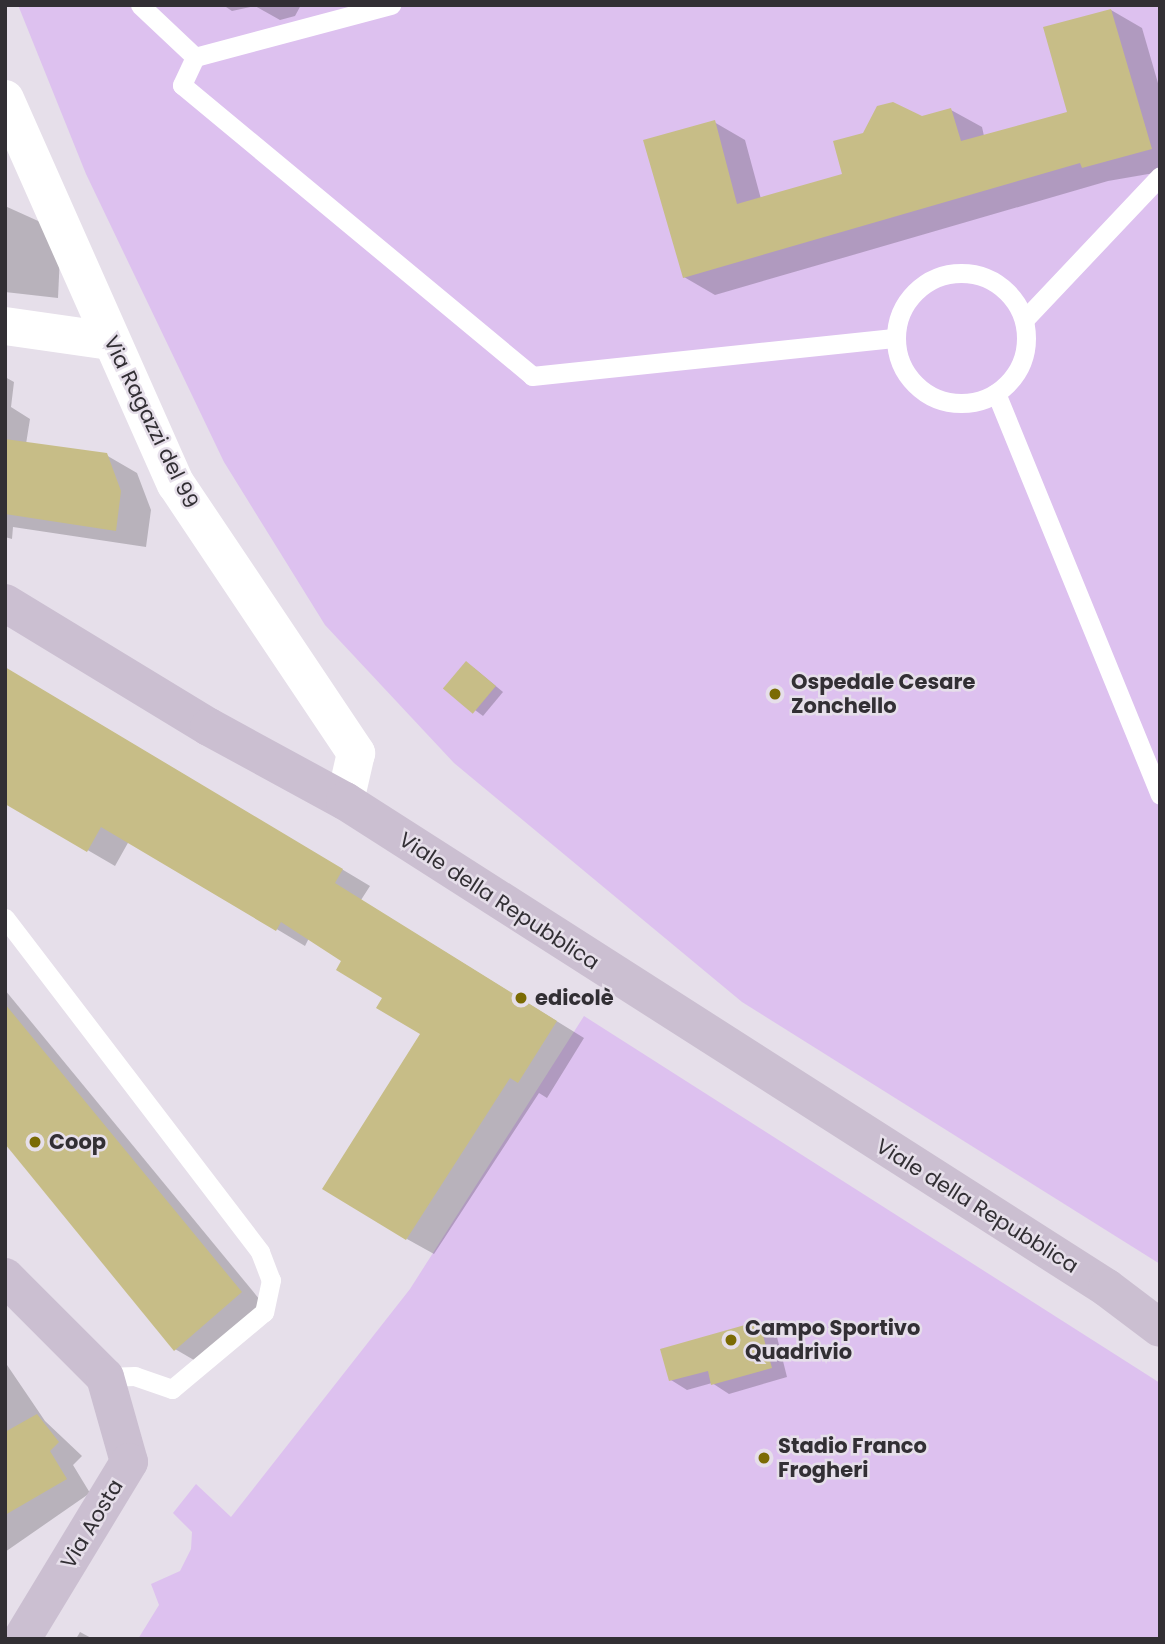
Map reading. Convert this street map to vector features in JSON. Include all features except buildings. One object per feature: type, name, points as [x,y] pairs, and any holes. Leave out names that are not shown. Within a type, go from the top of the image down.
[{"type":"street","name":"Via Ragazzi del 99","points":[[5,99],[110,341],[176,484],[356,753],[345,801]]},
{"type":"street","points":[[5,326],[110,341]]},
{"type":"street","name":"Viale della Repubblica","points":[[5,603],[209,727],[345,801],[1107,1288],[1160,1328]]},
{"type":"street","name":"Via Aosta","points":[[5,1277],[105,1377],[129,1462],[22,1639]]},
{"type":"lane","points":[[140,5],[195,57]]},
{"type":"lane","points":[[195,57],[391,5]]},
{"type":"lane","points":[[195,57],[183,85],[532,376],[896,338]]},
{"type":"lane","points":[[1024,320],[1160,176]]},
{"type":"lane","points":[[962,273],[1000,286],[1024,320],[1022,362],[996,393],[958,403],[921,390],[903,366],[896,338],[908,299],[932,280],[962,273]]},
{"type":"lane","points":[[996,393],[1160,795]]},
{"type":"lane","points":[[5,918],[260,1252],[271,1280],[264,1312],[172,1389],[135,1376],[105,1377]]},
{"type":"shaded area","name":"Ospedale Cesare Zonchello","points":[[18,5],[1160,5],[1160,1264],[742,1002],[454,763],[325,625],[224,462],[86,174]]},
{"type":"shaded area","name":"Campo Sportivo Quadrivio","points":[[584,1016],[1160,1383],[1160,1639],[138,1639],[159,1605],[151,1584],[180,1571],[191,1549],[192,1532],[173,1513],[196,1484],[231,1517],[410,1289]]},
{"type":"place","name":"Ospedale Cesare Zonchello","points":[[775,694]]},
{"type":"place","name":"edicolè","points":[[521,998]]},
{"type":"place","name":"Coop","points":[[35,1142]]},
{"type":"place","name":"Campo Sportivo Quadrivio","points":[[731,1340]]},
{"type":"place","name":"Stadio Franco Frogheri","points":[[764,1458]]}]
